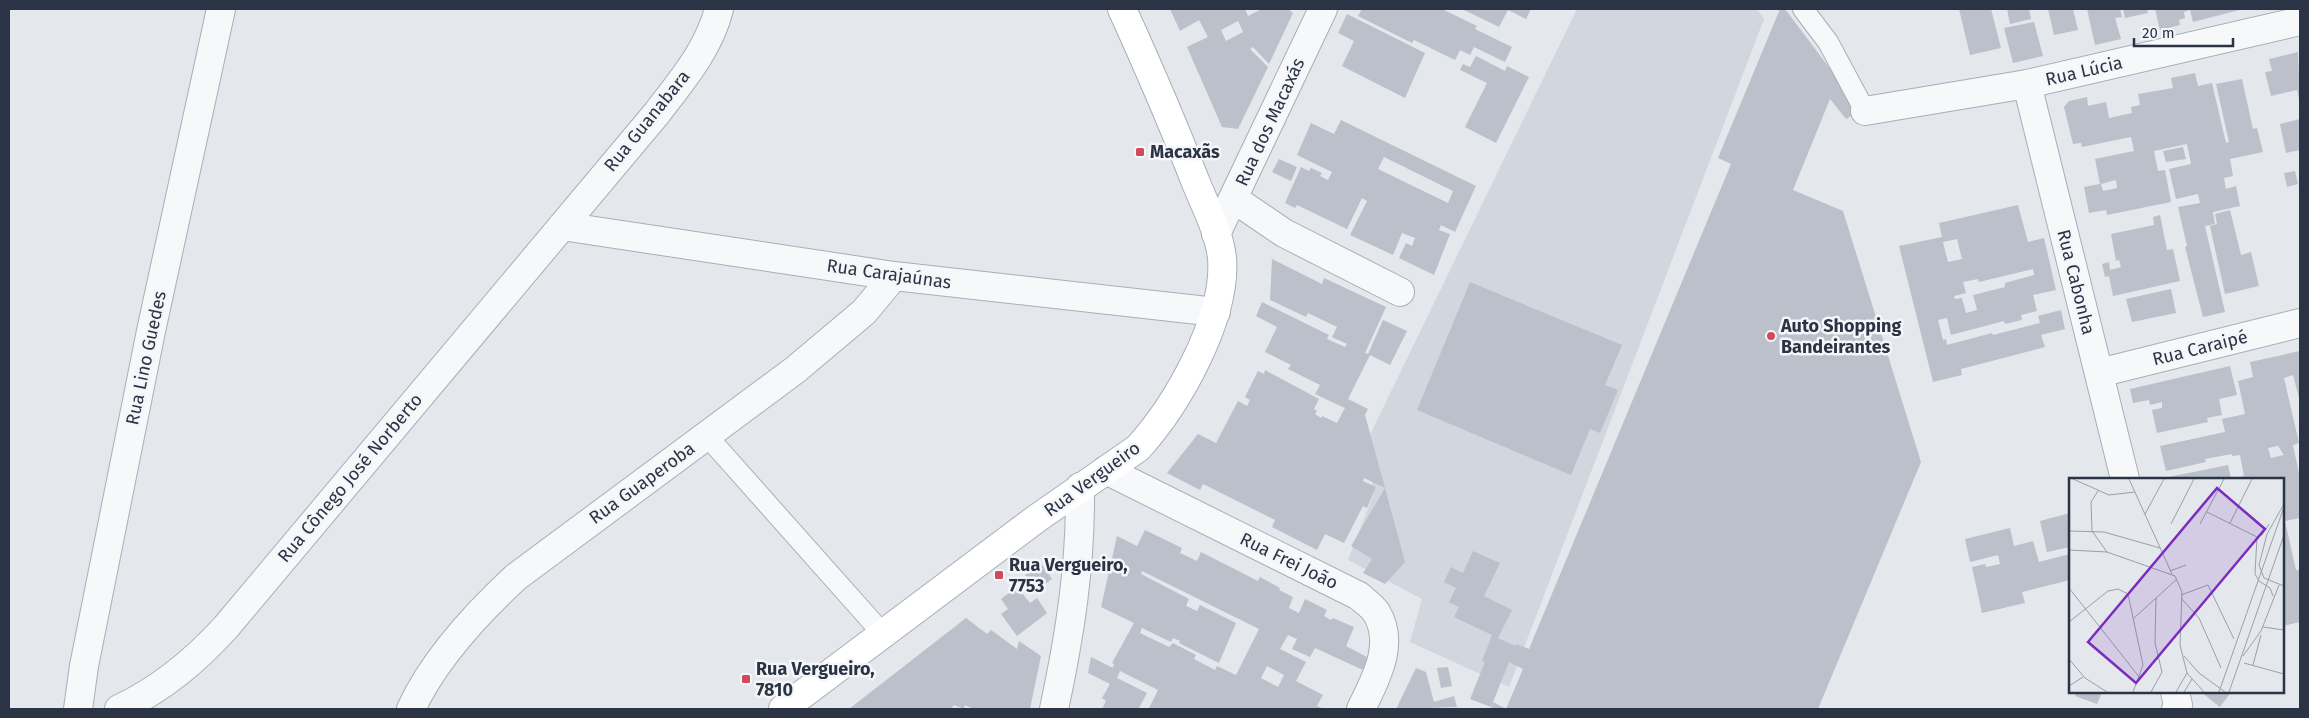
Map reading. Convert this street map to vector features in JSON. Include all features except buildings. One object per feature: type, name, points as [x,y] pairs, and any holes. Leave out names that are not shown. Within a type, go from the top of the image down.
[{"type":"main road","name":"Rua Vergueiro","points":[[782,709],[1080,487],[1138,448],[1148,437],[1179,390],[1197,358],[1216,312],[1222,258],[1216,234],[1172,120],[1122,9]]},
{"type":"street","name":"Rua Lino Guedes","points":[[78,709],[84,666],[151,330],[221,9]]},
{"type":"street","name":"Rua Guanabara","points":[[562,226],[657,113],[696,62],[715,27],[719,9]]},
{"type":"street","name":"Rua dos Macaxás","points":[[1216,234],[1322,9]]},
{"type":"street","name":"Rua Lúcia","points":[[1865,111],[2027,84],[2300,20]]},
{"type":"street","name":"Rua Cabonha","points":[[2027,84],[2124,478]]},
{"type":"street","points":[[1234,199],[1284,233],[1400,292]]},
{"type":"street","name":"Rua Carajaúnas","points":[[562,226],[894,276],[1216,312]]},
{"type":"street","name":"Rua Cônego José Norberto","points":[[119,709],[177,675],[203,652],[562,226]]},
{"type":"street","name":"Rua Guaperoba","points":[[411,709],[441,659],[492,599],[516,577],[795,370],[864,312],[894,276]]},
{"type":"street","name":"Rua Caraipé","points":[[2099,372],[2300,323]]},
{"type":"street","name":"Rua Frei João","points":[[1106,470],[1358,596],[1376,612],[1384,631],[1382,663],[1361,709]]},
{"type":"street","points":[[1054,709],[1071,628],[1081,530],[1080,487]]},
{"type":"lane","points":[[1802,9],[1828,42],[1865,111]]},
{"type":"lane","points":[[706,436],[883,634]]},
{"type":"shaded area","points":[[1577,9],[1757,9],[1764,19],[1509,687],[1410,642],[1422,599],[1348,560],[1374,493],[1365,445]]},
{"type":"place","name":"Macaxãs","points":[[1140,152]]},
{"type":"place","name":"Auto Shopping Bandeirantes","points":[[1771,336]]},
{"type":"place","name":"Rua Vergueiro, 7753","points":[[999,575]]},
{"type":"place","name":"Rua Vergueiro, 7810","points":[[746,679]]}]
